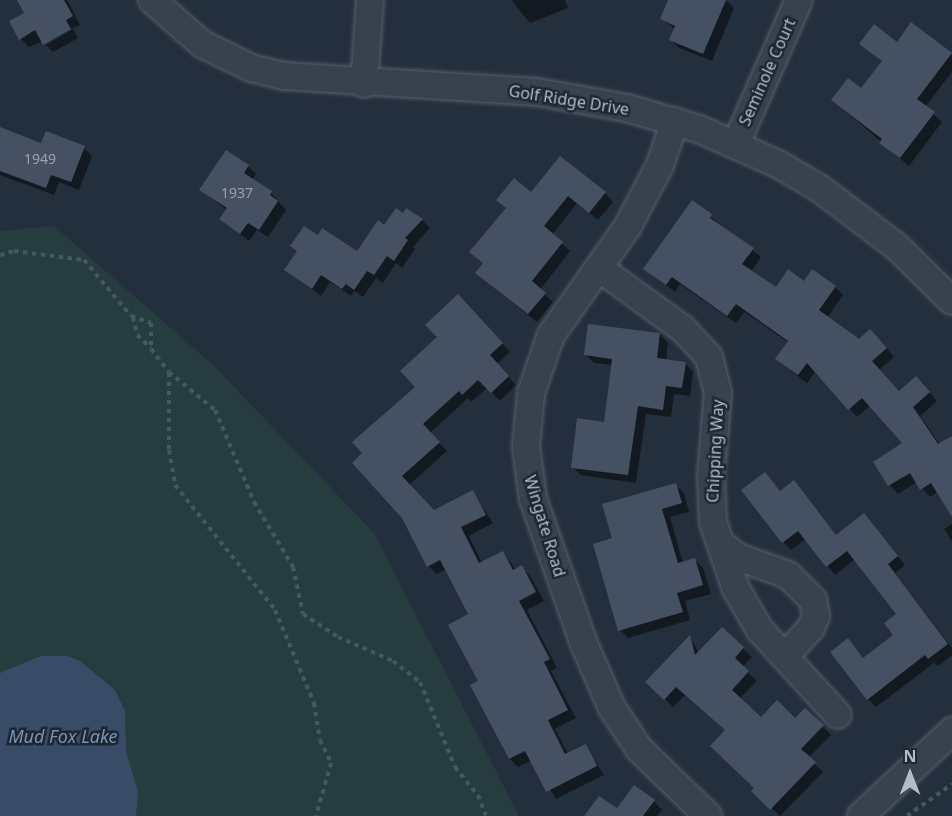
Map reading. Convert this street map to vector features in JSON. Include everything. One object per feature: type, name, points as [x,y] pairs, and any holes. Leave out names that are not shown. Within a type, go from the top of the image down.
[{"type":"street","name":"Golf Ridge Drive","points":[[152,0],[202,44],[251,68],[284,76],[364,84],[537,92],[675,121],[736,144],[819,188],[860,217],[917,264],[952,301]]},
{"type":"street","points":[[364,84],[370,0]]},
{"type":"street","name":"Seminole Court","points":[[736,144],[799,0]]},
{"type":"street","name":"Wingate Road","points":[[675,121],[650,188],[599,268],[551,335],[540,360],[526,425],[530,486],[584,644],[612,708],[640,750],[708,816]]},
{"type":"street","name":"Chipping Way","points":[[599,268],[683,329],[709,357],[718,392],[711,500],[720,543],[747,610],[838,715]]},
{"type":"street","points":[[720,543],[738,557],[788,575],[813,600],[816,616],[811,628],[785,656]]},
{"type":"street","points":[[861,816],[929,755],[952,731]]},
{"type":"street","points":[[929,755],[952,744]]},
{"type":"path","points":[[0,255],[14,251],[84,260],[133,316],[152,323],[151,349]]},
{"type":"path","points":[[133,316],[137,335],[169,372],[215,410],[254,502],[293,567],[303,614],[338,637],[393,661],[420,682],[455,767],[478,795],[486,816]]},
{"type":"path","points":[[169,372],[169,450],[175,485],[275,610],[314,703],[321,740],[331,763],[316,816]]},
{"type":"path","points":[[907,816],[952,784]]},
{"type":"green space","points":[[54,226],[213,365],[374,533],[519,816],[0,816],[0,231]]},
{"type":"water","name":"Mud Fox Lake","points":[[41,656],[67,656],[80,661],[115,690],[125,711],[126,752],[138,792],[136,816],[0,816],[0,673]]},
{"type":"building","points":[[17,0],[64,0],[73,16],[66,20],[71,29],[43,45],[35,30],[19,40],[9,21],[24,13]]},
{"type":"building","points":[[668,0],[726,0],[703,54],[669,40],[675,26],[660,19]]},
{"type":"building","points":[[911,22],[952,53],[917,99],[935,112],[900,158],[879,143],[882,139],[831,100],[848,78],[861,88],[882,61],[859,44],[874,24],[897,42]]},
{"type":"building","points":[[0,127],[41,143],[46,131],[85,146],[71,182],[51,175],[46,188],[0,171]]},
{"type":"building","points":[[226,150],[249,165],[244,173],[272,191],[270,195],[278,201],[259,230],[248,223],[240,234],[219,219],[227,208],[199,190]]},
{"type":"building","points":[[560,156],[606,192],[589,213],[568,196],[544,226],[563,242],[532,281],[546,293],[528,314],[475,273],[483,263],[469,252],[506,208],[496,200],[514,178],[531,192]]},
{"type":"building","points":[[692,200],[712,214],[710,218],[754,248],[742,264],[776,287],[788,269],[804,281],[812,269],[836,286],[819,310],[859,339],[870,329],[887,348],[872,361],[899,391],[916,376],[930,392],[913,407],[938,444],[952,436],[952,517],[931,483],[920,490],[910,473],[888,486],[873,462],[902,443],[862,398],[848,410],[807,363],[798,375],[775,359],[788,341],[736,304],[727,316],[672,277],[666,285],[643,269]]},
{"type":"building","points":[[396,208],[403,213],[406,208],[423,219],[405,238],[408,240],[394,261],[387,256],[374,275],[367,271],[354,290],[346,284],[342,289],[321,275],[312,289],[284,270],[297,251],[290,246],[304,226],[318,235],[322,228],[357,251],[378,220],[384,225]]},
{"type":"building","points":[[458,294],[503,343],[490,355],[509,376],[491,393],[478,380],[462,395],[459,391],[423,424],[440,442],[402,476],[434,510],[473,490],[486,515],[461,527],[479,563],[503,551],[513,570],[522,565],[536,592],[519,601],[550,659],[544,662],[568,710],[548,720],[565,754],[586,744],[597,766],[546,792],[525,751],[509,759],[470,685],[478,681],[448,625],[468,614],[440,560],[427,567],[402,518],[352,463],[362,453],[352,442],[415,387],[400,371],[437,337],[425,325]]},
{"type":"building","points":[[588,324],[660,333],[657,358],[686,362],[682,388],[666,386],[663,410],[638,406],[628,475],[571,468],[577,418],[604,422],[612,359],[584,355]]},
{"type":"building","points":[[765,472],[780,491],[794,480],[836,535],[864,513],[898,556],[888,564],[948,644],[928,659],[925,655],[867,700],[830,652],[848,638],[863,658],[893,635],[884,623],[896,614],[847,551],[826,567],[798,531],[782,543],[741,490]]},
{"type":"building","points":[[676,483],[682,503],[662,509],[678,563],[695,558],[703,585],[677,593],[683,612],[618,631],[593,544],[612,538],[602,504]]},
{"type":"building","points":[[722,627],[744,647],[735,658],[749,671],[732,690],[761,717],[777,700],[795,718],[805,708],[824,725],[801,749],[816,762],[770,810],[751,791],[754,788],[710,746],[725,730],[676,687],[664,700],[645,682],[690,635],[695,655]]},
{"type":"building","points":[[634,785],[655,800],[643,816],[584,816],[599,796],[617,808]]}]
